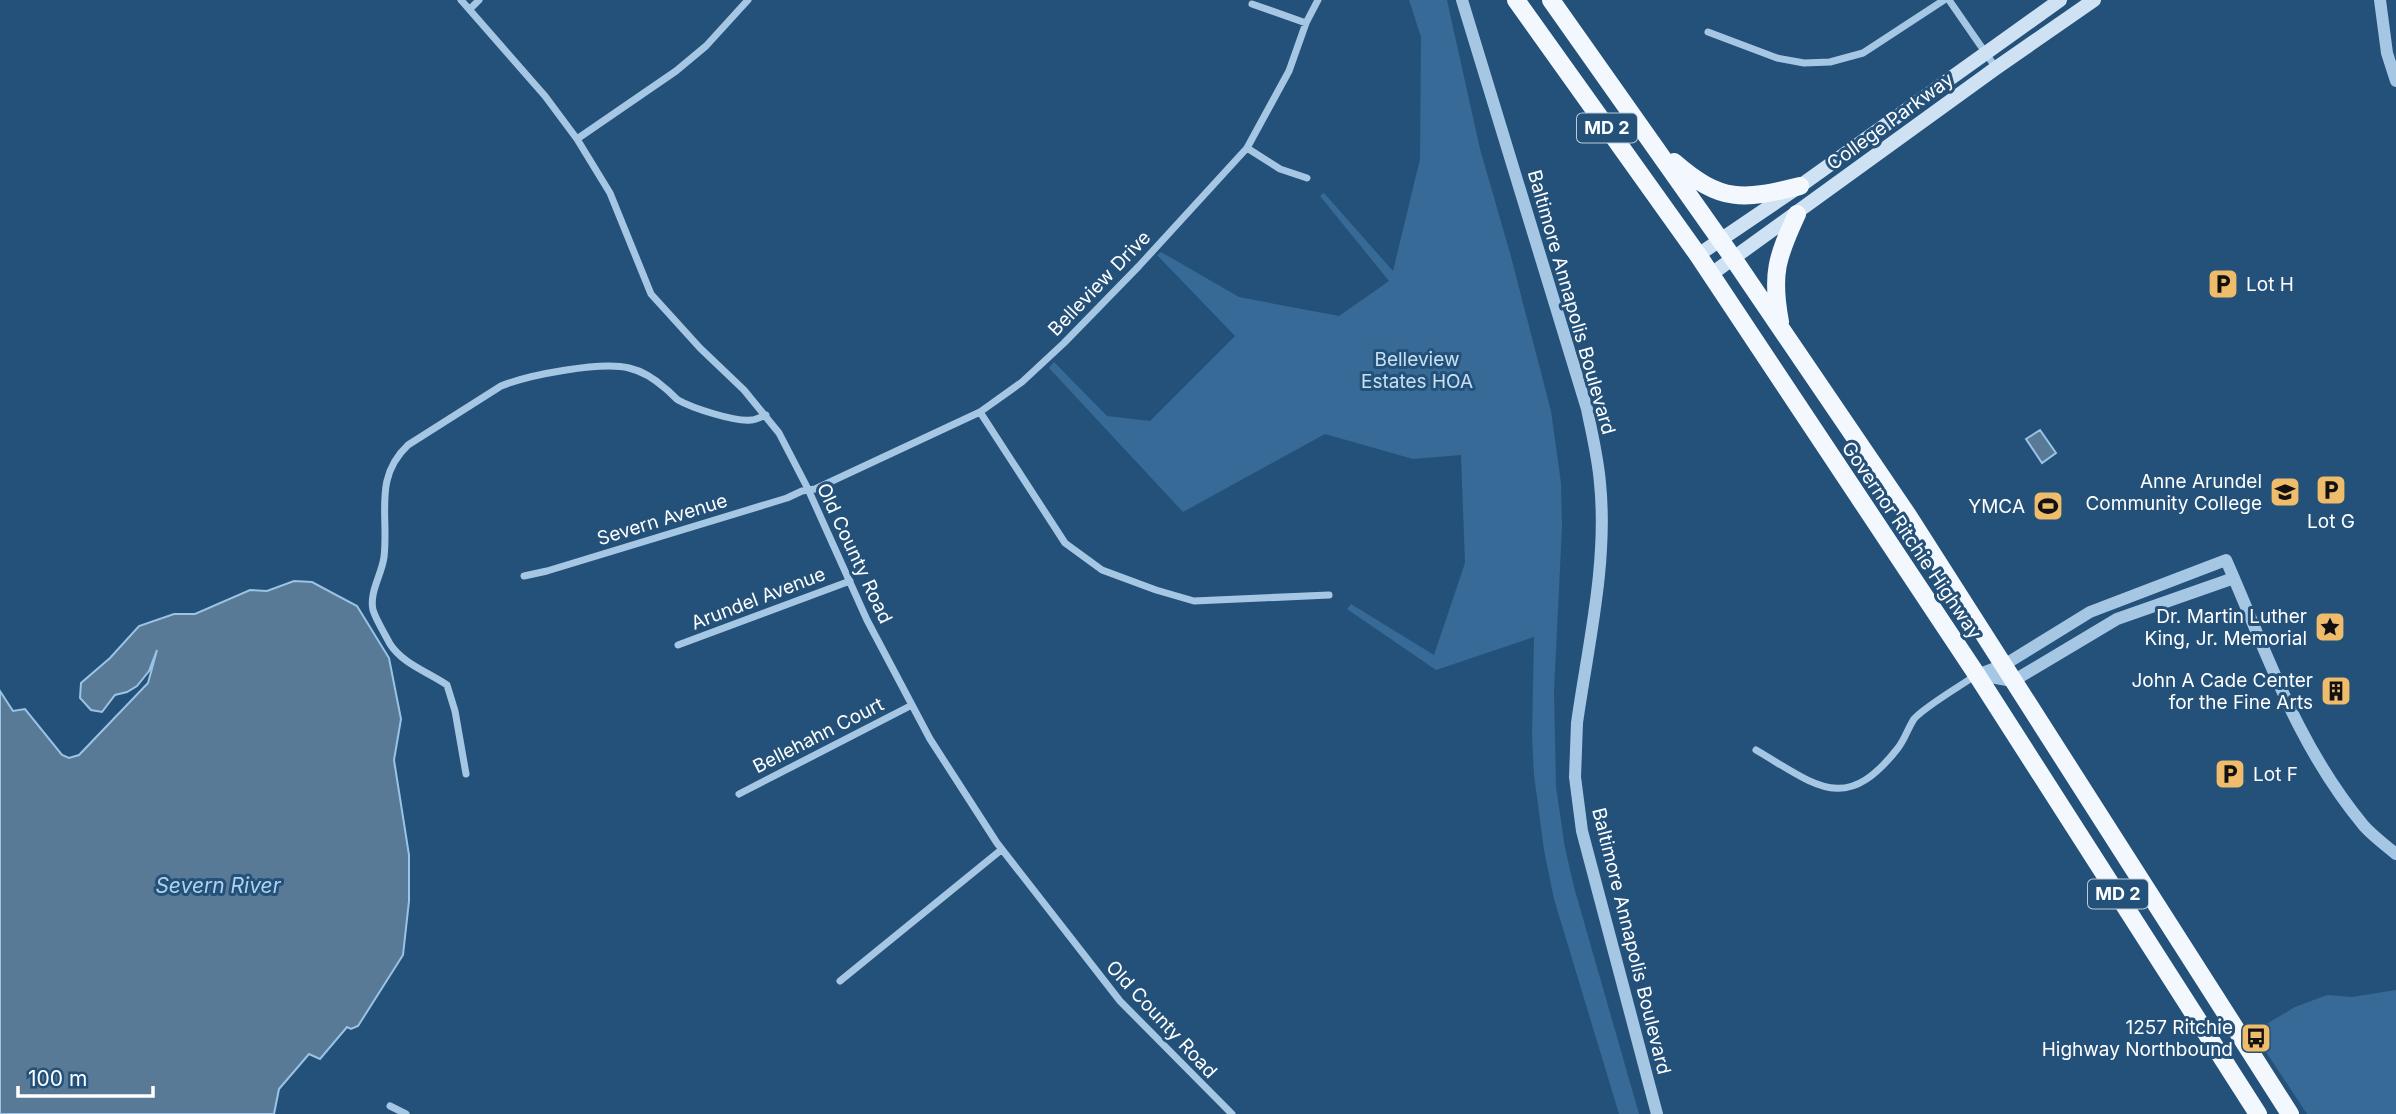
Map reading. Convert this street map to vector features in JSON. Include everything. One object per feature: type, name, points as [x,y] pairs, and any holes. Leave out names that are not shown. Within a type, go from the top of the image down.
[{"type":"highway","name":"Governor Ritchie Highway","points":[[1516,0],[1698,255],[1977,675],[2259,1114]]},
{"type":"highway","name":"Governor Ritchie Highway","points":[[1551,0],[1720,239],[1909,517],[2290,1114]]},
{"type":"highway","points":[[1652,143],[1689,176],[1706,187],[1752,197],[1800,186]]},
{"type":"highway","points":[[1781,329],[1776,300],[1776,272],[1783,241],[1797,214]]},
{"type":"main road","name":"College Parkway","points":[[1698,255],[1800,186],[2060,0]]},
{"type":"main road","name":"College Parkway","points":[[1710,275],[2094,0]]},
{"type":"street","name":"Old County Road","points":[[461,0],[545,96],[577,139],[610,192],[652,294],[699,348],[744,390],[779,433],[808,489],[867,620],[912,705],[956,782],[1001,850],[1121,1001],[1231,1114]]},
{"type":"street","points":[[470,9],[479,0]]},
{"type":"street","points":[[577,139],[706,46],[748,0]]},
{"type":"street","name":"Belleview Drive","points":[[808,489],[816,489],[980,412],[1022,382],[1064,343],[1247,148],[1289,71],[1318,0]]},
{"type":"street","name":"Baltimore Annapolis Boulevard","points":[[1462,0],[1587,409],[1596,449],[1601,485],[1600,549],[1574,750],[1577,803],[1591,869],[1657,1114]]},
{"type":"street","points":[[1708,32],[1777,58],[1804,63],[1830,62],[1863,53],[1944,0]]},
{"type":"street","points":[[1949,0],[1996,68]]},
{"type":"street","points":[[2380,0],[2387,53],[2396,81]]},
{"type":"street","points":[[1252,4],[1307,23]]},
{"type":"street","points":[[1247,148],[1280,170],[1307,178]]},
{"type":"street","points":[[466,774],[455,711],[447,685],[413,665],[391,646],[373,611],[374,594],[384,554],[383,502],[388,476],[396,456],[408,445],[501,386],[564,371],[628,367],[664,387],[677,400],[749,421],[766,415]]},
{"type":"street","points":[[980,412],[1065,543],[1102,570],[1194,601],[1329,595]]},
{"type":"street","name":"Severn Avenue","points":[[524,576],[724,517],[808,489]]},
{"type":"street","points":[[2008,673],[2090,612],[2226,560],[2289,709],[2322,769],[2365,828],[2396,854]]},
{"type":"street","points":[[1756,750],[1810,782],[1831,790],[1852,788],[1867,780],[1882,765],[1899,746],[1915,718],[1977,675],[2008,673],[2117,619],[2234,578]]},
{"type":"street","name":"Arundel Avenue","points":[[678,645],[850,581]]},
{"type":"street","name":"Bellehahn Court","points":[[738,794],[912,705]]},
{"type":"street","points":[[840,981],[1001,850]]},
{"type":"street","points":[[390,1106],[406,1114]]},
{"type":"green space","name":"Belleview Estates HOA","points":[[1409,0],[1447,0],[1480,149],[1551,411],[1561,483],[1562,527],[1554,691],[1556,787],[1574,887],[1639,1114],[1619,1114],[1554,899],[1534,775],[1534,637],[1436,670],[1347,609],[1351,604],[1434,655],[1465,563],[1461,455],[1413,459],[1325,434],[1183,512],[1049,368],[1054,362],[1107,416],[1150,421],[1235,336],[1157,255],[1161,252],[1239,297],[1339,316],[1389,281],[1320,196],[1324,193],[1393,271],[1420,159],[1421,37]]},
{"type":"green space","points":[[2396,990],[2396,1114],[2307,1114],[2253,1032],[2295,1007],[2327,995],[2352,997]]},
{"type":"water","points":[[2040,430],[2056,453],[2042,463],[2026,439]]},
{"type":"water","name":"Severn River","points":[[294,581],[312,582],[357,606],[389,658],[401,719],[394,760],[409,855],[409,901],[403,955],[358,1026],[351,1029],[347,1027],[320,1059],[309,1054],[279,1089],[274,1114],[0,1114],[0,691],[13,711],[25,709],[62,755],[69,758],[79,755],[148,683],[157,650],[149,671],[137,686],[115,695],[102,712],[91,710],[80,698],[81,683],[110,658],[139,626],[174,614],[195,614],[250,590],[267,591]]},
{"type":"place","name":"Lot H","points":[[2223,284]]},
{"type":"place","name":"Lot G","points":[[2331,490]]},
{"type":"place","name":"Anne Arundel Community College","points":[[2285,492]]},
{"type":"place","name":"YMCA","points":[[2048,506]]},
{"type":"place","name":"Dr. Martin Luther King, Jr. Memorial","points":[[2330,627]]},
{"type":"place","name":"John A Cade Center for the Fine Arts","points":[[2336,691]]},
{"type":"place","name":"Lot F","points":[[2230,774]]},
{"type":"place","name":"1257 Ritchie Highway Northbound","points":[[2256,1038]]}]
